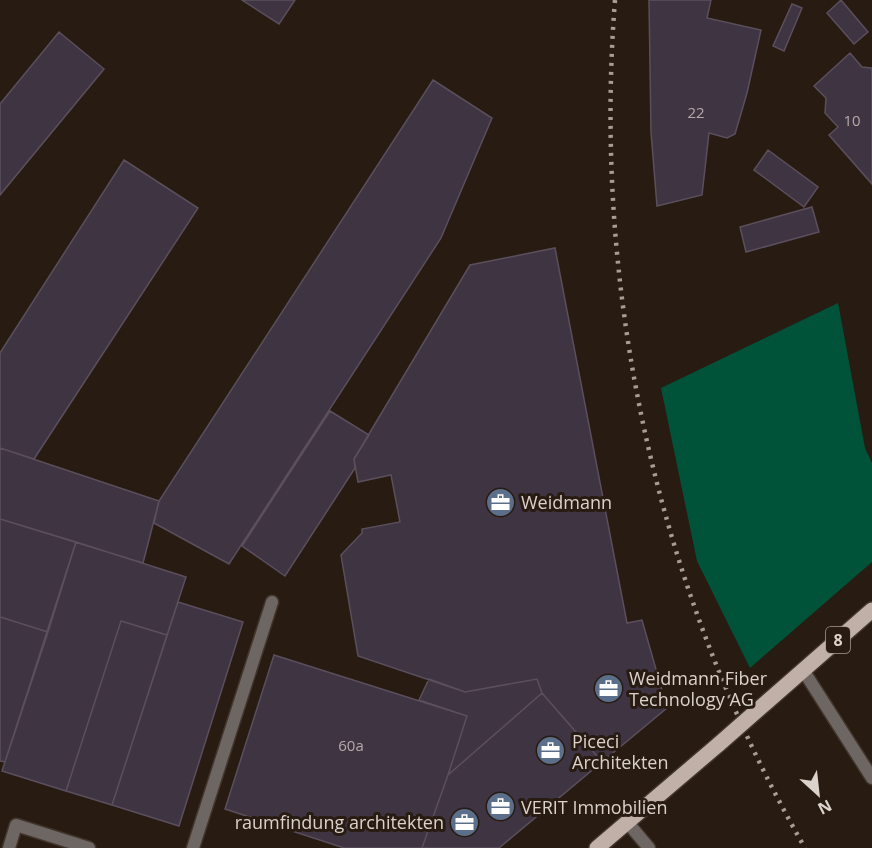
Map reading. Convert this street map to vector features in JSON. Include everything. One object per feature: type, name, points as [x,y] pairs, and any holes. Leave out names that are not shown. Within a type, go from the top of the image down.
[{"type":"main road","name":"8","points":[[597,848],[872,610]]},
{"type":"lane","points":[[193,848],[272,602]]},
{"type":"lane","points":[[803,670],[872,778]]},
{"type":"lane","points":[[627,822],[649,848]]},
{"type":"lane","points":[[9,848],[16,825],[89,848]]},
{"type":"green space","points":[[838,303],[865,448],[872,463],[872,562],[750,668],[697,561],[661,388]]},
{"type":"building","points":[[242,0],[295,0],[279,24]]},
{"type":"building","points":[[649,0],[711,0],[707,18],[761,30],[735,134],[727,138],[709,133],[702,195],[657,206],[651,132]]},
{"type":"building","points":[[841,0],[868,32],[854,44],[827,13]]},
{"type":"building","points":[[792,4],[802,8],[784,51],[773,46]]},
{"type":"building","points":[[59,32],[104,69],[0,195],[0,104]]},
{"type":"building","points":[[850,53],[862,67],[872,68],[872,184],[829,135],[838,127],[825,113],[826,98],[814,86]]},
{"type":"building","points":[[433,80],[492,118],[441,238],[229,564],[154,523],[159,501]]},
{"type":"building","points":[[768,150],[818,187],[804,207],[754,170]]},
{"type":"building","points":[[124,160],[198,208],[34,459],[0,448],[0,353]]},
{"type":"building","points":[[812,207],[819,232],[746,252],[740,227]]},
{"type":"building","name":"Weidmann","points":[[555,248],[627,623],[642,620],[667,708],[602,762],[542,693],[537,679],[465,692],[358,656],[341,555],[362,533],[362,529],[400,522],[391,475],[358,482],[354,459],[470,265]]},
{"type":"building","points":[[330,411],[369,435],[354,459],[355,468],[285,576],[242,546]]},
{"type":"building","points":[[0,448],[159,501],[143,563],[0,519]]},
{"type":"building","points":[[0,519],[76,542],[48,632],[0,617]]},
{"type":"building","points":[[76,542],[186,577],[167,635],[121,621],[66,791],[2,771]]},
{"type":"building","points":[[178,602],[243,622],[179,826],[112,805]]},
{"type":"building","points":[[0,617],[48,632],[5,762],[0,761]]},
{"type":"building","points":[[121,621],[167,635],[112,805],[66,791]]},
{"type":"building","points":[[274,655],[467,716],[422,848],[344,848],[225,809]]},
{"type":"building","points":[[429,679],[465,692],[537,679],[542,693],[448,775],[467,716],[419,700]]},
{"type":"building","points":[[542,693],[602,762],[499,848],[422,848],[448,775]]},
{"type":"railway","points":[[615,0],[611,110],[614,220],[626,330],[646,438],[674,545],[710,649],[754,750],[805,848]]},
{"type":"place","name":"Weidmann","points":[[500,502]]},
{"type":"place","name":"Weidmann Fiber Technology AG","points":[[608,688]]},
{"type":"place","name":"Piceci Architekten","points":[[551,751]]},
{"type":"place","name":"VERIT Immobilien","points":[[500,807]]},
{"type":"place","name":"raumfindung architekten","points":[[465,822]]}]
